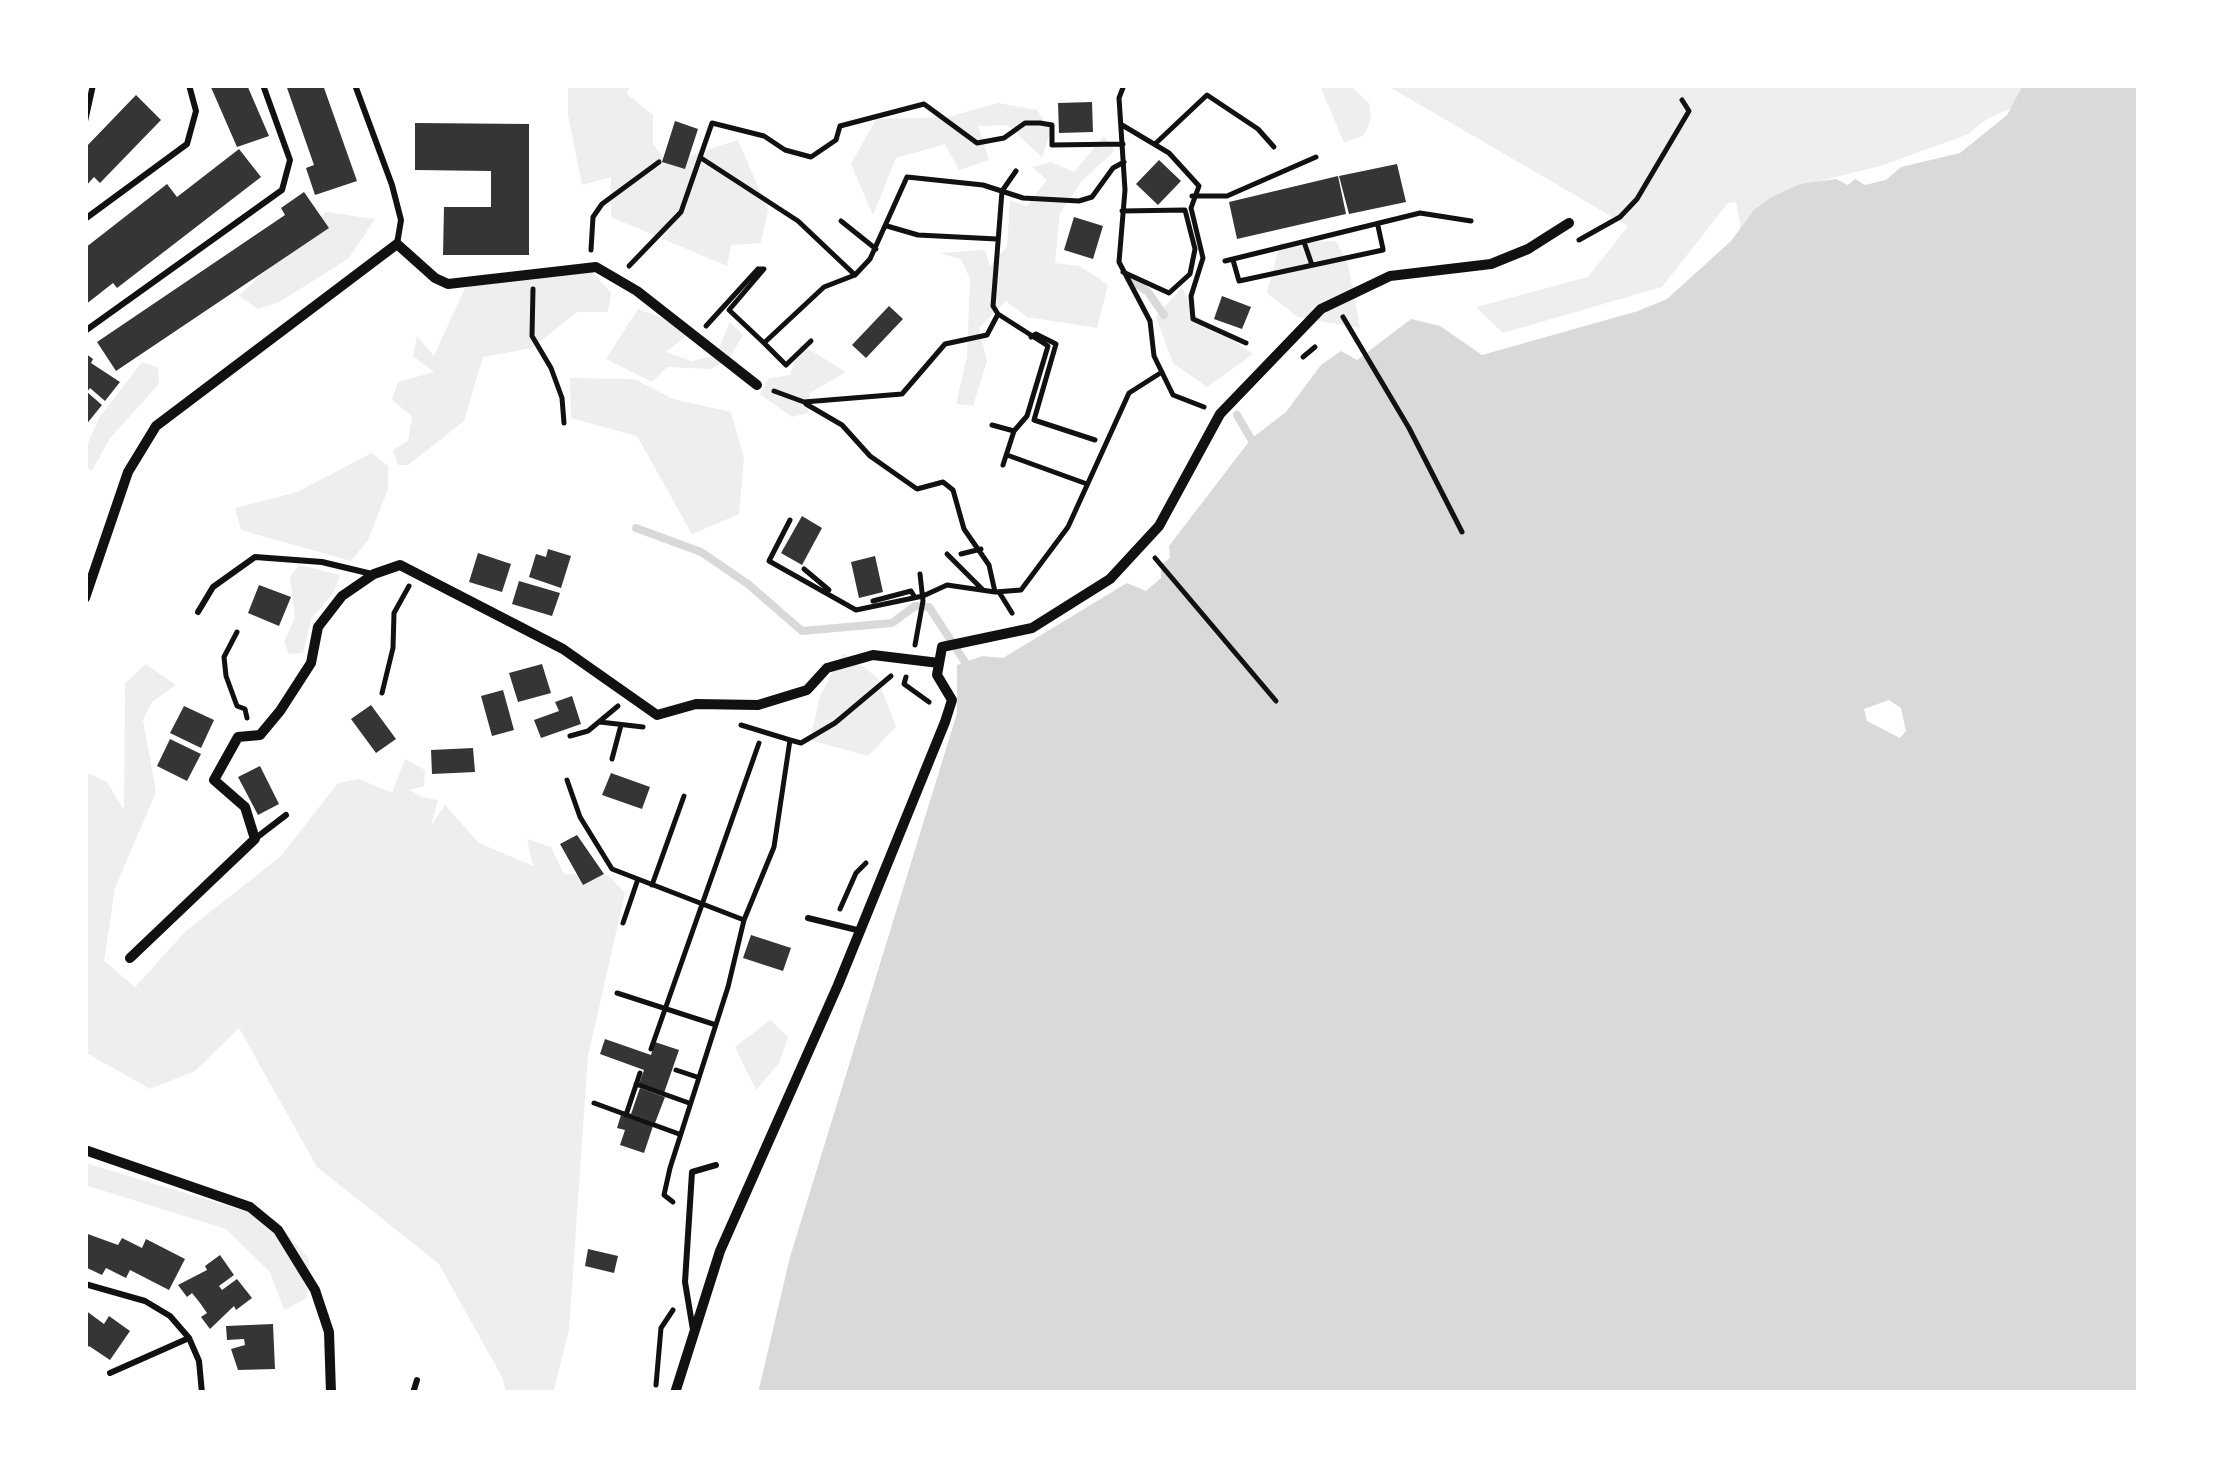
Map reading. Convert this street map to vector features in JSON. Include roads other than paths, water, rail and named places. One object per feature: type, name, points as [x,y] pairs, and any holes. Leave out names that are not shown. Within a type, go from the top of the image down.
[{"type":"street","points":[[675,1393],[720,1250],[838,985],[857,930],[945,722],[952,700],[937,676],[942,647],[1032,628],[1110,580],[1159,526],[1220,414],[1321,309],[1390,276],[1490,264],[1528,249],[1569,224]]},
{"type":"street","points":[[85,598],[128,472],[156,426],[397,244],[448,284],[534,271],[596,268],[618,277],[757,385]]},
{"type":"street","points":[[130,958],[255,839],[245,808],[214,780],[238,737],[260,734],[270,723],[311,663],[318,627],[342,596],[374,574],[400,565],[563,650],[627,698],[658,715],[696,704],[758,705],[807,690],[827,668],[873,655],[939,663]]},
{"type":"street","points":[[85,1150],[250,1207],[278,1230],[315,1290],[330,1332],[332,1393]]},
{"type":"lane","points":[[85,121],[93,85]]},
{"type":"lane","points":[[85,219],[187,144],[196,111],[189,85]]},
{"type":"lane","points":[[85,331],[282,190],[290,160],[262,85]]},
{"type":"lane","points":[[355,85],[392,185],[401,220],[397,244]]},
{"type":"lane","points":[[198,612],[213,587],[255,557],[322,562],[374,574]]},
{"type":"lane","points":[[255,839],[286,815]]},
{"type":"lane","points":[[808,918],[857,930]]},
{"type":"lane","points":[[693,1332],[685,1282],[692,1172],[716,1165]]},
{"type":"lane","points":[[85,1284],[144,1301],[170,1316],[189,1338],[199,1362],[202,1393]]},
{"type":"lane","points":[[110,1373],[189,1338]]},
{"type":"lane","points":[[413,1393],[417,1380]]},
{"type":"waterway","points":[[1129,279],[1148,292],[1164,315]]},
{"type":"waterway","points":[[1237,415],[1251,439]]},
{"type":"waterway","points":[[636,528],[701,552],[748,584],[802,631],[892,623],[915,606],[929,607],[965,662]]}]
